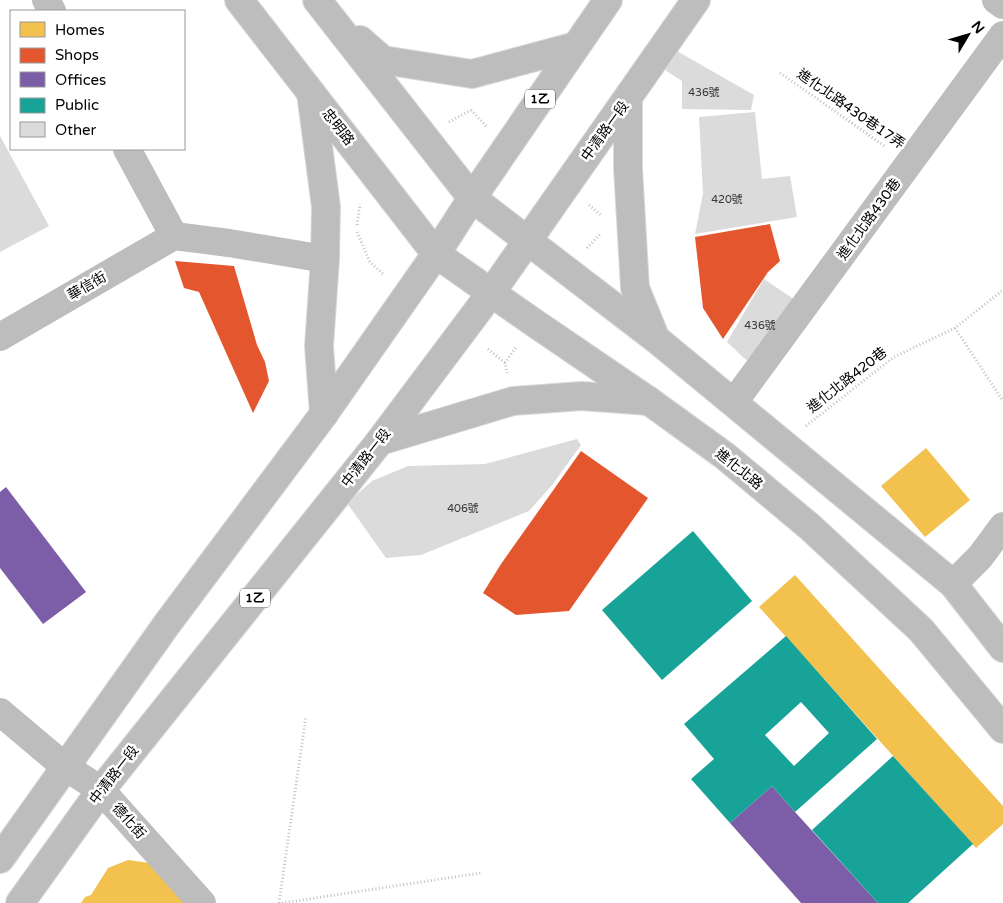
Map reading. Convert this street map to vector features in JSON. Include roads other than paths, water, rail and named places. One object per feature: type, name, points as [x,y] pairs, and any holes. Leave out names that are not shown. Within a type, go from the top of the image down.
[{"type":"main road","name":"忠明路","points":[[239,0],[436,254]]},
{"type":"main road","name":"1乙","points":[[0,859],[64,766],[167,624],[324,414],[436,254],[472,198],[608,0]]},
{"type":"main road","name":"中清路一段","points":[[20,903],[101,790],[380,442],[490,293],[696,0]]},
{"type":"main road","points":[[996,0],[1003,5]]},
{"type":"main road","points":[[321,5],[383,60],[472,74],[576,46]]},
{"type":"main road","points":[[321,5],[472,198],[656,339],[953,584],[1003,648]]},
{"type":"main road","name":"進化北路430巷","points":[[734,402],[1003,35]]},
{"type":"main road","points":[[310,92],[326,207],[325,258],[319,346],[324,414]]},
{"type":"main road","points":[[628,99],[628,168],[635,288],[656,339]]},
{"type":"main road","points":[[128,150],[174,236],[325,258]]},
{"type":"main road","name":"華信街","points":[[0,337],[174,236]]},
{"type":"main road","name":"進化北路","points":[[436,254],[490,293],[650,401],[725,456],[803,521],[921,630],[1003,729]]},
{"type":"main road","points":[[380,442],[513,401],[582,396],[650,401]]},
{"type":"main road","points":[[953,584],[980,557],[1003,526]]},
{"type":"main road","name":"德化街","points":[[0,712],[64,766],[101,790],[202,903]]}]
